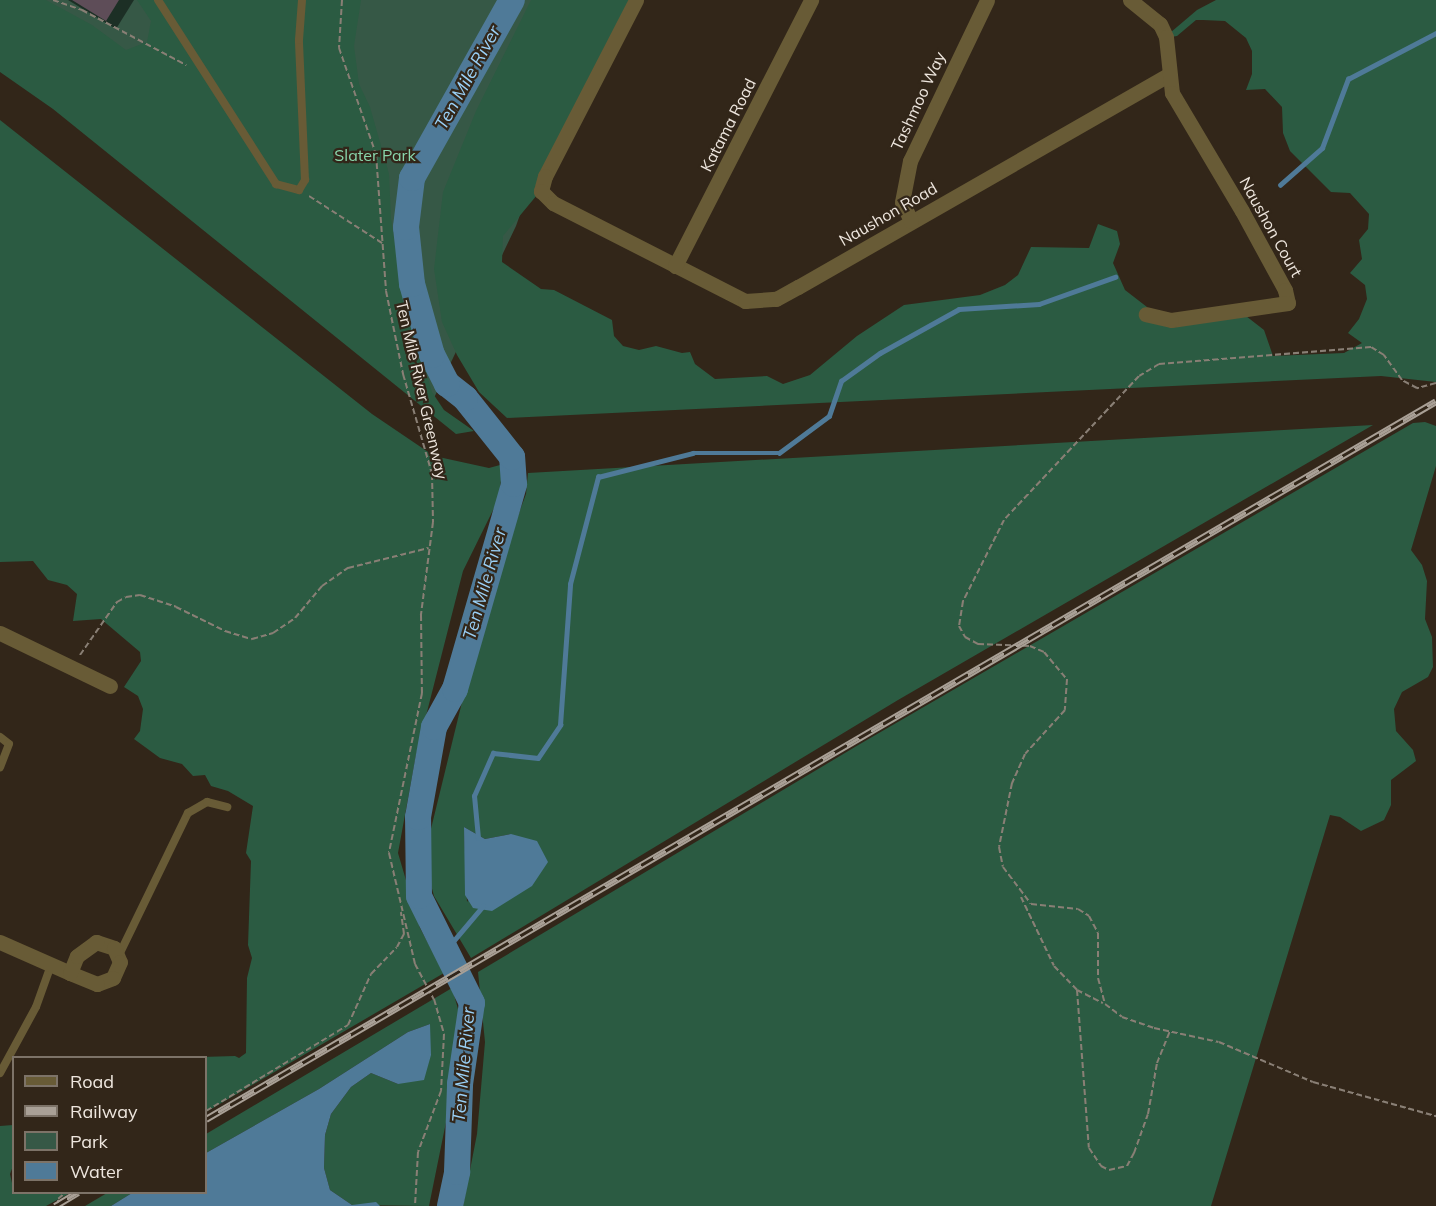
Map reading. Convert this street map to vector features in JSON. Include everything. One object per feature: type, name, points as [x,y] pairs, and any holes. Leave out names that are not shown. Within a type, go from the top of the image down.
[{"type":"street","name":"Naushon Road","points":[[636,0],[544,176],[542,191],[553,203],[745,301],[776,299],[1167,76]]},
{"type":"street","name":"Katama Road","points":[[675,266],[811,0]]},
{"type":"street","name":"Tashmoo Way","points":[[911,221],[902,202],[910,161],[987,0]]},
{"type":"street","points":[[1130,0],[1163,31],[1167,76]]},
{"type":"street","name":"Naushon Court","points":[[1146,314],[1171,320],[1288,303],[1285,290],[1242,211],[1172,93],[1167,76]]},
{"type":"street","points":[[0,633],[110,686]]},
{"type":"street","points":[[0,942],[51,965],[70,973],[97,984],[107,982],[117,971],[119,955],[105,944],[96,942],[77,956],[70,973]]},
{"type":"lane","points":[[158,0],[276,184],[299,190],[305,180],[299,40],[302,0]]},
{"type":"lane","points":[[0,737],[9,744],[0,767]]},
{"type":"lane","points":[[119,955],[188,813],[207,802],[227,807]]},
{"type":"lane","points":[[0,1073],[36,1007],[51,965]]},
{"type":"path","points":[[53,0],[82,10],[207,77]]},
{"type":"path","name":"Ten Mile River Greenway","points":[[342,0],[339,48],[376,154],[386,291],[403,374],[432,474],[429,548],[422,604],[422,693],[390,838],[390,864],[415,964],[434,999],[444,1034],[441,1091],[418,1152],[415,1206]]},
{"type":"path","points":[[299,190],[381,243]]},
{"type":"path","points":[[1436,383],[1417,388],[1402,381],[1384,355],[1371,347],[1159,364],[1139,376],[1004,520],[963,601],[959,626],[965,637],[978,644],[1030,646],[1044,652],[1059,665],[1069,693],[1065,710],[1025,754],[1012,783],[999,847],[1003,867],[1020,895],[1054,966],[1077,990],[1105,1004],[1122,1017],[1219,1042],[1313,1082],[1436,1116]]},
{"type":"path","points":[[72,667],[117,602],[126,597],[140,595],[176,607],[225,631],[252,639],[273,633],[295,618],[322,586],[348,568],[429,548]]},
{"type":"path","points":[[1020,895],[1031,904],[1078,909],[1089,916],[1098,933],[1098,978],[1105,1004]]},
{"type":"path","points":[[207,1110],[348,1025],[371,974],[398,947],[404,934],[401,910]]},
{"type":"path","points":[[1077,990],[1089,1148],[1101,1166],[1109,1170],[1127,1166],[1134,1153],[1148,1114],[1157,1064],[1170,1031]]},
{"type":"green space","name":"Slater Park","points":[[0,0],[627,0],[545,145],[516,226],[433,400]]},
{"type":"green space","points":[[0,0],[46,0],[92,25],[126,50],[147,42],[151,21],[137,0],[361,0],[354,46],[359,84],[370,107],[389,174],[391,219],[404,301],[432,392],[444,410],[474,431],[456,434],[53,109],[0,72]]},
{"type":"green space","points":[[531,0],[636,0],[537,195],[503,236],[502,262],[541,289],[554,290],[612,320],[614,336],[623,346],[639,350],[656,346],[682,353],[690,352],[695,364],[715,379],[767,376],[783,384],[810,375],[857,336],[904,305],[980,295],[1005,285],[1018,275],[1031,247],[1089,248],[1098,224],[1117,231],[1120,244],[1113,263],[1125,290],[1147,307],[1154,321],[1246,316],[1264,330],[1273,356],[1344,353],[1362,343],[1348,333],[1359,319],[1367,299],[1365,285],[1350,273],[1362,259],[1359,240],[1368,229],[1369,214],[1350,193],[1331,192],[1290,151],[1283,133],[1282,107],[1265,89],[1246,90],[1252,74],[1252,51],[1246,38],[1225,21],[1196,20],[1177,36],[1164,38],[1197,10],[1216,0],[1436,0],[1436,382],[1381,376],[507,418],[479,392],[457,355],[442,322],[434,269],[443,192],[476,111]]},
{"type":"green space","points":[[0,120],[372,414],[434,456],[489,468],[500,465],[502,471],[499,498],[463,571],[416,755],[398,853],[420,928],[444,973],[207,1111],[207,1057],[235,1056],[239,1058],[246,1053],[247,978],[252,958],[248,945],[251,861],[246,853],[253,806],[228,791],[211,786],[205,775],[193,776],[182,764],[160,758],[134,739],[140,731],[143,709],[138,696],[124,687],[141,661],[140,652],[101,619],[73,621],[77,594],[67,585],[48,580],[33,561],[0,562]]},
{"type":"green space","points":[[1425,422],[1436,426],[1436,466],[1411,550],[1422,565],[1427,581],[1425,619],[1432,637],[1433,667],[1428,677],[1402,692],[1394,709],[1396,731],[1413,750],[1416,761],[1391,780],[1391,805],[1384,820],[1361,831],[1340,817],[1330,815],[1211,1206],[463,1206],[477,1134],[485,1042],[478,972],[860,744],[1413,423]]},
{"type":"green space","points":[[1373,425],[898,700],[471,958],[434,896],[427,870],[428,841],[487,600],[526,494],[528,473]],"holes":[[[464,827],[485,839],[511,834],[467,902]]]},
{"type":"green space","points":[[452,988],[458,1009],[458,1063],[429,1206],[352,1205],[330,1190],[324,1168],[325,1135],[331,1114],[351,1087],[371,1073],[398,1084],[430,1024],[408,1032],[319,1089],[207,1152],[207,1133]]},
{"type":"green space","points":[[12,1125],[10,1174],[12,1194],[68,1194],[46,1206],[0,1206],[0,1126]]},
{"type":"green space","points":[[105,1194],[130,1194],[111,1206],[85,1206]]},
{"type":"water","points":[[464,827],[485,839],[511,834],[537,841],[548,862],[532,886],[492,911],[473,908],[465,895]]},
{"type":"water","points":[[430,1024],[431,1055],[424,1080],[398,1084],[371,1073],[351,1087],[331,1114],[325,1135],[324,1168],[330,1190],[352,1205],[376,1202],[380,1206],[111,1206],[130,1194],[207,1194],[207,1152],[319,1089],[408,1032]]},
{"type":"building","points":[[72,0],[119,0],[106,21]]},
{"type":"waterway","name":"Ten Mile River","points":[[450,1206],[457,1172],[460,1084],[472,1003],[419,896],[418,817],[434,727],[455,689],[514,484],[512,457],[465,398],[447,384],[432,355],[412,284],[406,227],[412,178],[512,0]]},
{"type":"waterway","points":[[1280,185],[1322,148],[1348,79],[1436,33]]},
{"type":"waterway","points":[[478,838],[474,796],[493,753],[538,758],[560,725],[570,584],[598,477],[693,453],[779,453],[829,416],[841,381],[880,353],[959,309],[1039,304],[1115,277]]},
{"type":"waterway","points":[[445,951],[483,906]]},
{"type":"railway","points":[[207,1118],[1436,401]]},
{"type":"railway","points":[[55,1206],[75,1194]]}]
